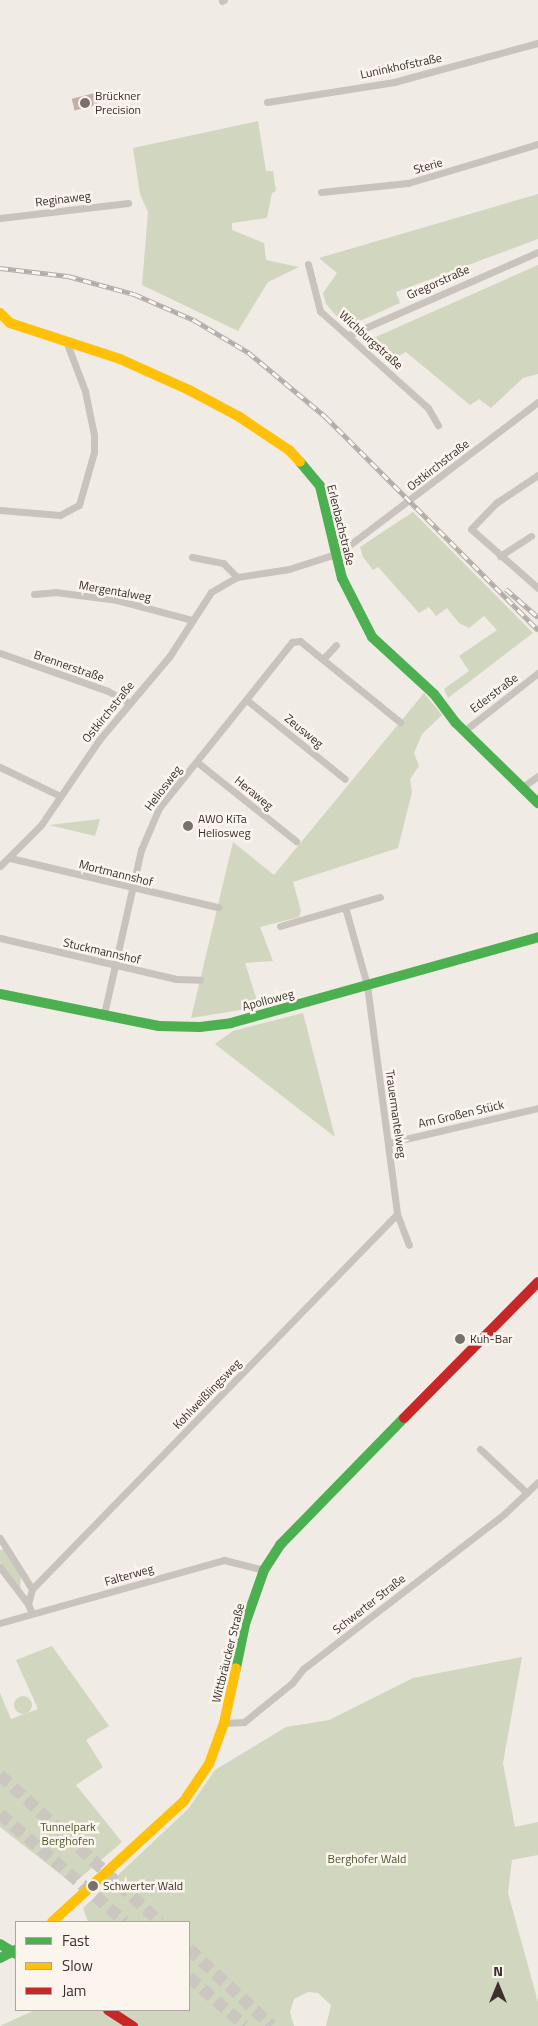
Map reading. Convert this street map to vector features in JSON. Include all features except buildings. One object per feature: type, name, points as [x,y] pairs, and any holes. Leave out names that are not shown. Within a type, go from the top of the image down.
[{"type":"street","name":"Luninkhofstraße","points":[[267,102],[394,82],[538,43]]},
{"type":"street","name":"Sterie","points":[[321,192],[408,183],[538,144]]},
{"type":"street","name":"Reginaweg","points":[[0,218],[128,203]]},
{"type":"street","name":"Gregorstraße","points":[[349,335],[538,252]]},
{"type":"street","name":"Wichburgstraße","points":[[308,264],[316,307],[428,408],[438,425]]},
{"type":"street","name":"Erlenbachstraße","points":[[1,318],[136,366],[197,394],[289,450],[320,486],[334,556],[372,637],[394,661],[434,694],[464,731],[538,803]]},
{"type":"street","points":[[0,510],[60,515],[79,505],[94,452],[94,435],[85,391],[66,341]]},
{"type":"street","name":"Ostkirchstraße","points":[[0,866],[28,840],[129,703],[170,657],[211,592],[237,578],[289,569],[334,556],[538,402]]},
{"type":"street","points":[[538,475],[496,503],[472,529],[538,588]]},
{"type":"street","points":[[500,556],[531,536]]},
{"type":"street","points":[[192,557],[223,563],[237,578]]},
{"type":"street","name":"Mergentalweg","points":[[34,594],[55,592],[117,600],[192,620]]},
{"type":"street","name":"Heliosweg","points":[[104,1014],[145,837],[159,808],[248,700],[292,642],[300,642],[323,659],[400,722]]},
{"type":"street","points":[[323,659],[336,645]]},
{"type":"street","name":"Brennerstraße","points":[[0,653],[108,691],[129,703]]},
{"type":"street","name":"Ederstraße","points":[[464,731],[538,673]]},
{"type":"street","name":"Zeusweg","points":[[248,700],[345,779]]},
{"type":"street","name":"Heraweg","points":[[197,762],[296,841]]},
{"type":"street","points":[[0,767],[60,796]]},
{"type":"street","points":[[522,788],[538,776]]},
{"type":"street","name":"Mortmannshof","points":[[10,858],[133,889],[218,906]]},
{"type":"street","points":[[280,926],[380,897]]},
{"type":"street","name":"Trauermantelweg","points":[[345,908],[367,985],[397,1214],[409,1245]]},
{"type":"street","name":"Apolloweg","points":[[0,994],[159,1026],[200,1027],[231,1023],[538,937]]},
{"type":"street","name":"Stuckmannshof","points":[[0,938],[115,965],[200,980]]},
{"type":"street","name":"Am Großen Stück","points":[[388,1143],[538,1108]]},
{"type":"street","name":"Kohlweißlingsweg","points":[[32,1589],[397,1214]]},
{"type":"street","name":"Wittbräucker Straße","points":[[53,1921],[184,1800],[209,1764],[224,1723],[240,1643],[264,1570],[280,1545],[538,1282]]},
{"type":"street","points":[[480,1449],[527,1493]]},
{"type":"street","name":"Schwerter Straße","points":[[224,1723],[244,1722],[292,1684],[303,1669],[527,1493],[538,1482]]},
{"type":"street","points":[[0,1538],[2,1546],[32,1589],[28,1604]]},
{"type":"street","name":"Falterweg","points":[[0,1623],[224,1560],[264,1570]]},
{"type":"street","points":[[0,1567],[28,1604],[32,1613]]},
{"type":"street","points":[[0,1944],[15,1952]]},
{"type":"street","points":[[0,1958],[15,1952]]},
{"type":"street","points":[[110,2011],[133,2026]]},
{"type":"green space","points":[[258,121],[266,171],[273,171],[276,191],[272,193],[267,218],[232,223],[232,230],[264,243],[266,260],[299,267],[268,282],[238,331],[142,285],[148,212],[140,194],[133,148]]},
{"type":"green space","points":[[538,194],[538,239],[396,292],[400,303],[353,324],[341,321],[326,304],[323,293],[337,273],[319,258]]},
{"type":"green space","points":[[538,265],[538,374],[523,378],[491,408],[479,399],[470,405],[406,352],[389,361],[369,340]]},
{"type":"green space","points":[[413,512],[533,633],[448,698],[444,689],[469,671],[459,656],[497,630],[484,616],[469,628],[459,623],[447,608],[436,616],[429,607],[419,613],[378,567],[373,570],[363,557],[360,547]]},
{"type":"green space","points":[[424,693],[442,715],[422,734],[414,753],[419,766],[410,779],[412,792],[398,848],[293,882],[301,911],[299,917],[260,927],[273,961],[245,963],[259,1007],[191,1018],[233,842],[274,875]]},
{"type":"green space","points":[[100,819],[95,836],[49,825]]},
{"type":"green space","points":[[303,1013],[335,1137],[215,1044],[233,1031]]},
{"type":"green space","points":[[4,1549],[21,1576],[20,1592],[0,1562],[0,1550]]},
{"type":"green space","name":"Tunnelpark Berghofen","points":[[52,1646],[109,1726],[86,1740],[103,1767],[76,1785],[122,1842],[73,1884],[0,1827],[0,1693],[11,1719],[38,1709],[16,1660]]},
{"type":"green space","name":"Berghofer Wald","points":[[522,1657],[503,1763],[515,1827],[538,1822],[538,1855],[512,1860],[508,1893],[538,2002],[538,2026],[326,2026],[331,2005],[318,1993],[308,1992],[294,1999],[290,2012],[294,2026],[0,2026],[33,2011],[190,2011],[190,1921],[88,1921],[83,1908],[189,1808],[215,1770],[286,1727],[329,1720],[413,1678]]},
{"type":"green space","points":[[19,1696],[27,1696],[32,1701],[30,1712],[19,1714],[14,1709],[14,1701]]},
{"type":"tunnel","points":[[0,1775],[159,1921]]},
{"type":"tunnel","points":[[0,1814],[124,1921]]},
{"type":"tunnel","points":[[190,1950],[272,2026]]},
{"type":"tunnel","points":[[190,1978],[245,2026]]},
{"type":"railway","points":[[0,268],[68,276],[134,294],[194,320],[248,352],[326,417],[538,630]]},
{"type":"railway","points":[[506,589],[538,617]]},
{"type":"traffic: fast","points":[[300,462],[320,486],[342,578],[372,637],[434,694],[456,723],[538,803]]},
{"type":"traffic: fast","points":[[0,994],[159,1026],[200,1027],[231,1023],[538,937]]},
{"type":"traffic: fast","points":[[236,1668],[245,1624],[264,1570],[280,1545],[404,1418]]},
{"type":"traffic: fast","points":[[0,1944],[15,1953]]},
{"type":"traffic: fast","points":[[0,1958],[15,1950]]},
{"type":"traffic: slow","points":[[0,313],[10,323],[120,359],[189,390],[238,416],[289,450],[300,462]]},
{"type":"traffic: slow","points":[[53,1921],[184,1801],[209,1764],[224,1723],[236,1668]]},
{"type":"traffic: jam","points":[[404,1418],[538,1282]]},
{"type":"traffic: jam","points":[[110,2011],[133,2026]]},
{"type":"place","name":"Brückner Precision","points":[[85,103]]},
{"type":"place","name":"AWO KiTa Heliosweg","points":[[188,826]]},
{"type":"place","name":"Kuh-Bar","points":[[460,1339]]},
{"type":"place","name":"Schwerter Wald","points":[[93,1886]]}]
